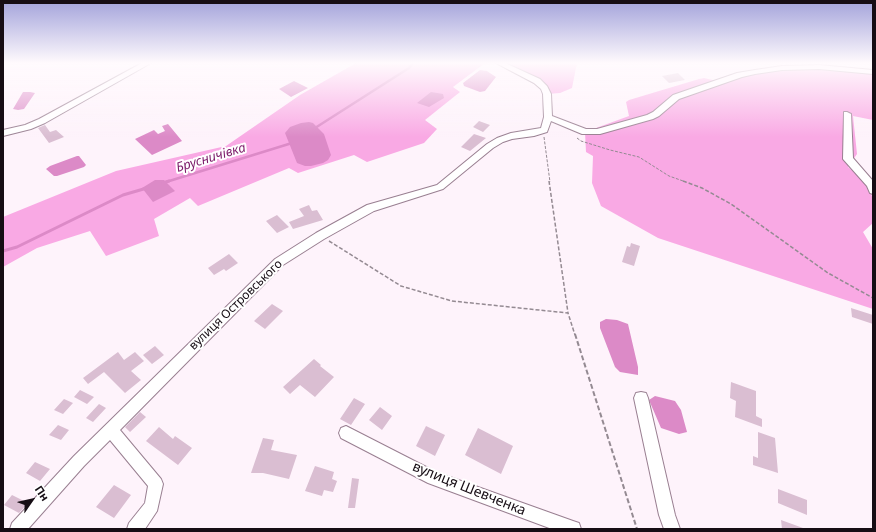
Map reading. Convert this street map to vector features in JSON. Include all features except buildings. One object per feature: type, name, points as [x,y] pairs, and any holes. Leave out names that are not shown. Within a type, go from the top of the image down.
[{"type":"street","points":[[3,133],[28,127],[42,121],[102,88]]},
{"type":"street","points":[[544,88],[547,94],[548,117],[544,130]]},
{"type":"street","points":[[548,117],[585,132],[596,132],[650,117],[656,114],[676,97],[703,88]]},
{"type":"street","points":[[847,114],[848,159],[871,185],[873,191]]},
{"type":"street","name":"вулиця Островського","points":[[18,529],[79,461],[279,262],[320,236],[371,208],[440,187],[490,146],[500,140],[511,136],[544,130]]},
{"type":"street","points":[[641,398],[667,515],[672,529]]},
{"type":"street","points":[[111,430],[156,484],[152,506],[135,529]]},
{"type":"street","name":"вулиця Шевченка","points":[[346,432],[433,478],[573,529]]},
{"type":"path","points":[[544,130],[555,227],[568,313],[637,529]]},
{"type":"path","points":[[576,137],[581,141],[639,157],[669,176],[702,188],[731,204],[828,273],[873,298]]},
{"type":"path","points":[[320,236],[401,286],[452,301],[568,313]]},
{"type":"shaded area","points":[[281,88],[308,88],[291,97],[279,89]]},
{"type":"shaded area","points":[[313,88],[454,88],[460,92],[425,120],[437,129],[424,143],[367,162],[354,155],[298,173],[289,168],[198,206],[190,198],[154,219],[159,236],[106,256],[90,231],[37,248],[3,267],[3,217],[116,171],[226,146]]},
{"type":"shaded area","points":[[469,88],[487,88],[485,91],[480,92]]},
{"type":"shaded area","points":[[542,88],[572,88],[560,93],[547,94]]},
{"type":"shaded area","points":[[670,88],[873,88],[873,120],[853,116],[857,154],[848,167],[868,183],[873,200],[873,223],[863,232],[873,249],[873,309],[658,238],[601,206],[592,183],[593,156],[586,152],[585,132],[629,116],[626,102]]},
{"type":"shaded area","points":[[23,92],[35,93],[24,109],[13,109]]},
{"type":"shaded area","points":[[431,92],[443,94],[444,98],[429,107],[417,103]]},
{"type":"shaded area","points":[[309,122],[313,123],[324,134],[331,155],[328,160],[323,163],[305,166],[297,163],[285,133],[290,127]]},
{"type":"shaded area","points":[[168,124],[182,141],[152,155],[135,139],[154,130],[158,134],[165,131],[162,126]]},
{"type":"shaded area","points":[[79,156],[86,165],[84,167],[57,176],[54,176],[46,169],[50,166]]},
{"type":"shaded area","points":[[155,180],[164,180],[175,191],[153,202],[142,188]]},
{"type":"shaded area","points":[[606,319],[617,320],[628,324],[638,367],[638,375],[620,372],[615,367],[600,328],[600,322]]},
{"type":"shaded area","points":[[655,396],[675,401],[681,410],[687,432],[679,434],[661,428],[649,400]]},
{"type":"waterway","name":"Брусничівка","points":[[315,128],[378,88]]},
{"type":"waterway","name":"Брусничівка","points":[[166,182],[292,143]]},
{"type":"waterway","name":"Брусничівка","points":[[3,251],[17,247],[123,195],[147,188]]}]
